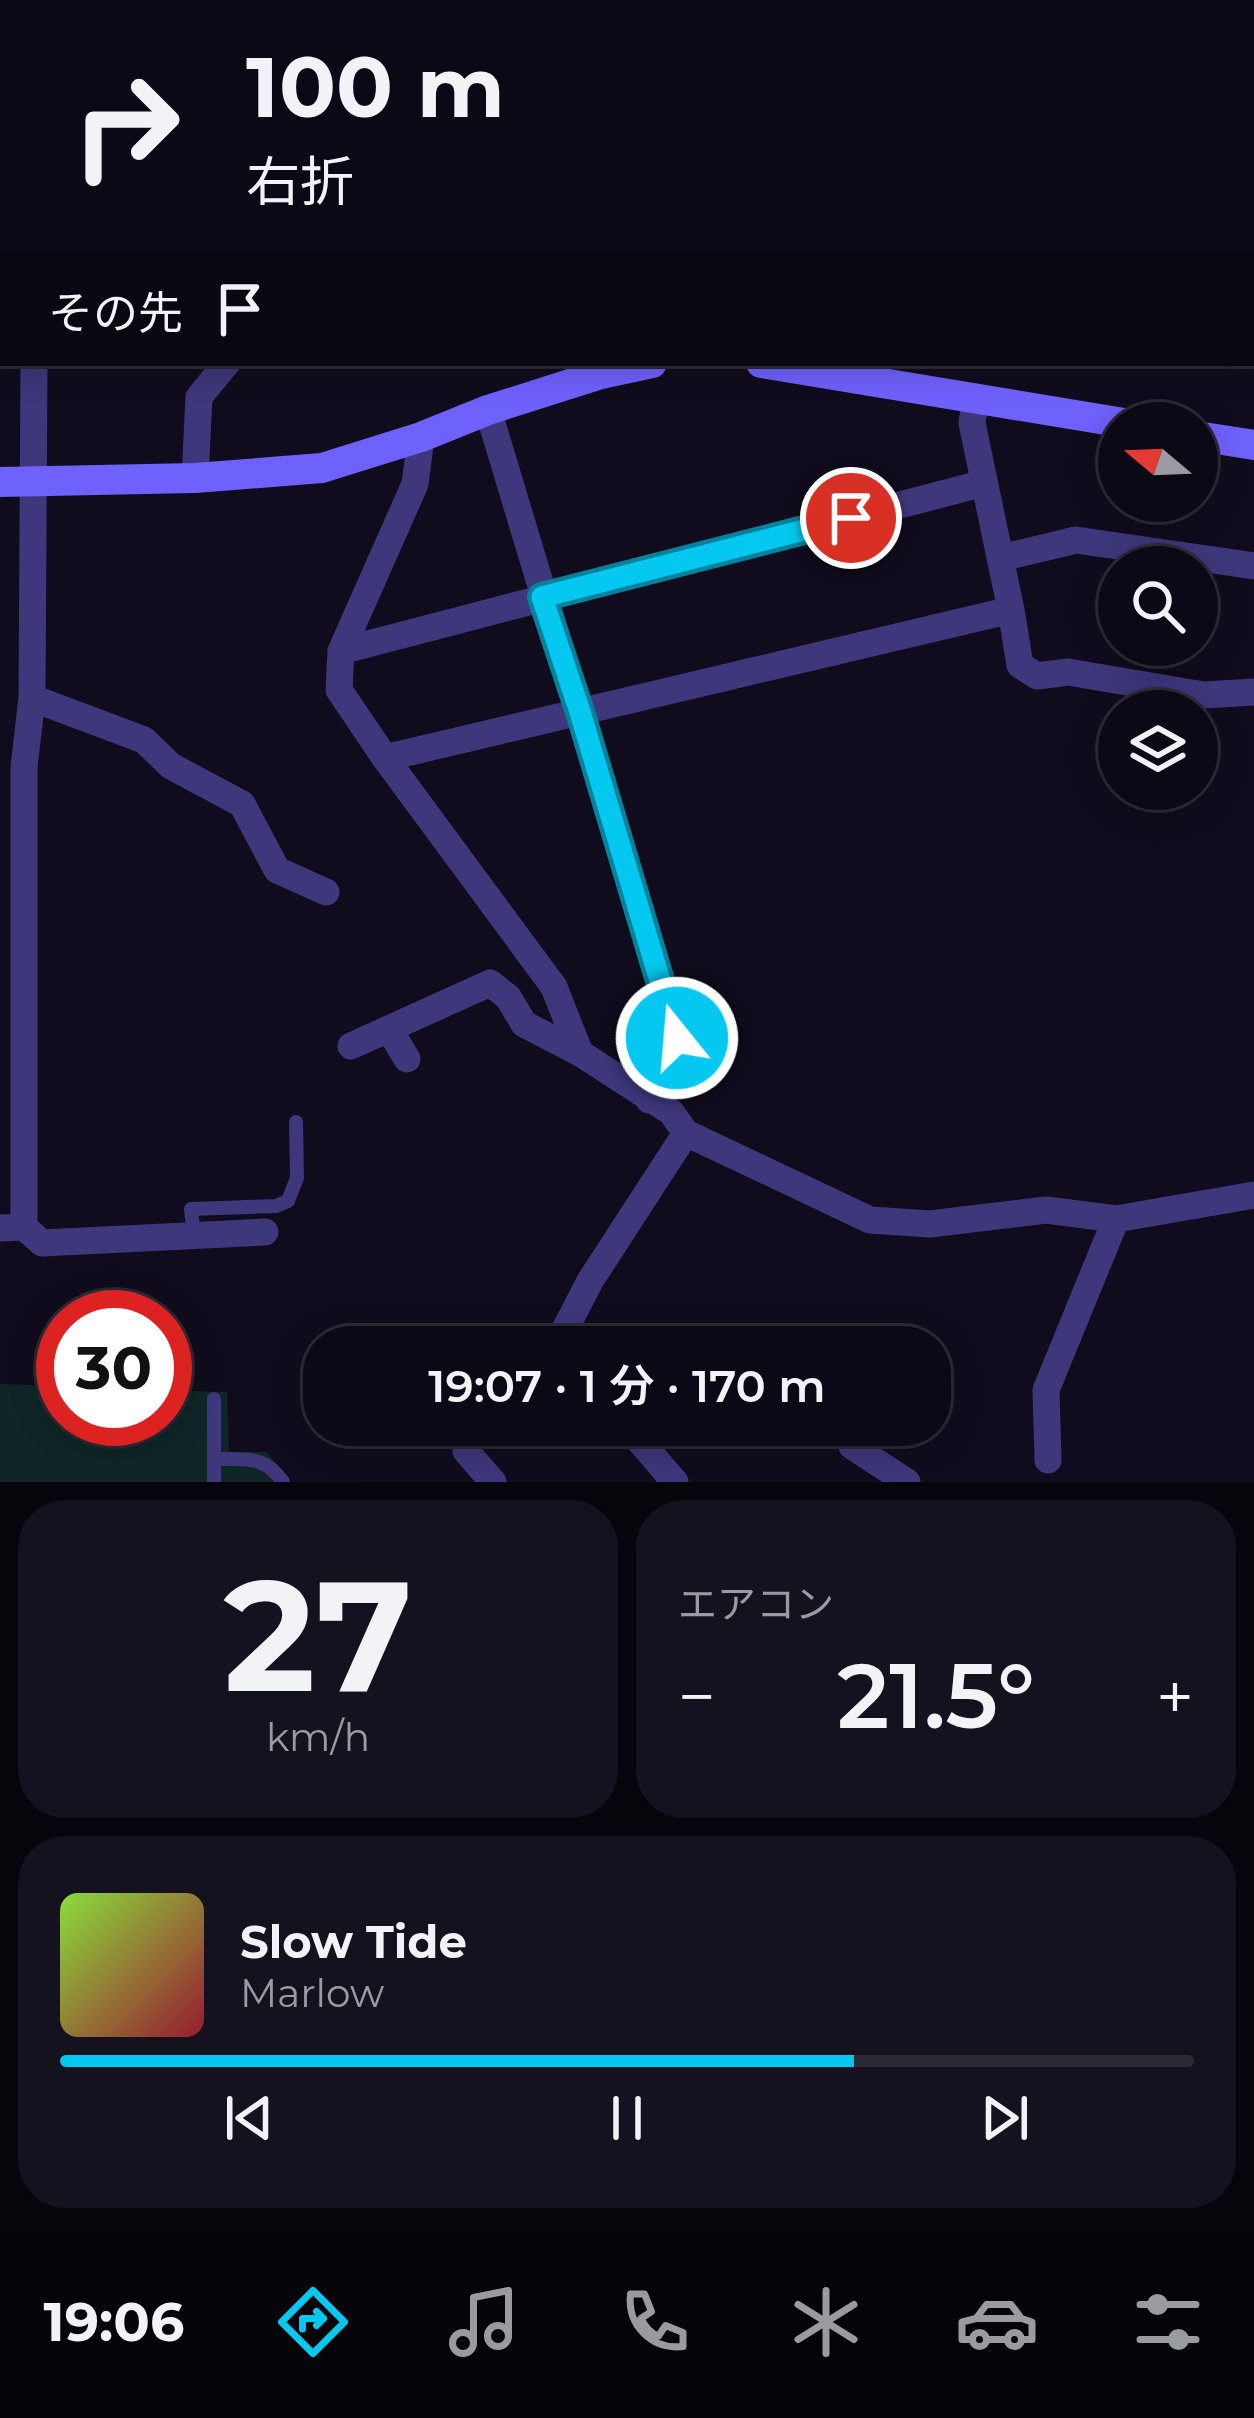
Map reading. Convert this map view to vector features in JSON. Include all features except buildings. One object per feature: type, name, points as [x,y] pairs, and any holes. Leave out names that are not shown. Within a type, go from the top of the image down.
[{"type":"street","points":[[34,366],[32,698],[12,767],[12,1227],[42,1244],[265,1232]]},
{"type":"street","points":[[195,478],[199,397],[225,366]]},
{"type":"street","points":[[0,482],[195,478],[322,468],[488,410],[638,366]]},
{"type":"street","points":[[779,366],[1098,419]]},
{"type":"street","points":[[976,398],[972,423],[1020,665],[1037,676],[1068,672],[1204,695],[1254,692]]},
{"type":"street","points":[[488,410],[677,1038],[649,1100]]},
{"type":"street","points":[[421,437],[415,484],[341,651],[339,690],[554,987],[580,1053]]},
{"type":"street","points":[[1218,439],[1254,445]]},
{"type":"street","points":[[341,651],[984,483]]},
{"type":"street","points":[[1000,558],[1076,539],[1254,566]]},
{"type":"street","points":[[385,758],[1011,610]]},
{"type":"street","points":[[32,698],[145,740],[171,766],[242,804],[277,870],[326,892]]},
{"type":"street","points":[[351,1046],[490,983],[508,997],[524,1024],[580,1053],[670,1112],[686,1133],[870,1220],[930,1224],[1046,1210],[1116,1219],[1254,1195]]},
{"type":"street","points":[[389,1029],[407,1059]]},
{"type":"street","points":[[567,1326],[590,1281],[686,1133]]},
{"type":"street","points":[[1048,1460],[1046,1390],[1116,1219]]},
{"type":"street","points":[[467,1446],[466,1451],[493,1482]]},
{"type":"street","points":[[644,1446],[675,1482]]},
{"type":"street","points":[[852,1446],[904,1482]]},
{"type":"lane","points":[[194,1236],[190,1209],[276,1206],[288,1201],[297,1178],[296,1122]]},
{"type":"lane","points":[[214,1400],[214,1482]]},
{"type":"lane","points":[[214,1459],[264,1461],[283,1482]]},
{"type":"green space","points":[[0,1384],[36,1385],[36,1446],[192,1446],[192,1391],[227,1392],[229,1452],[267,1452],[290,1482],[0,1482]]},
{"type":"route","points":[[677,1038],[542,597],[851,518]]}]
